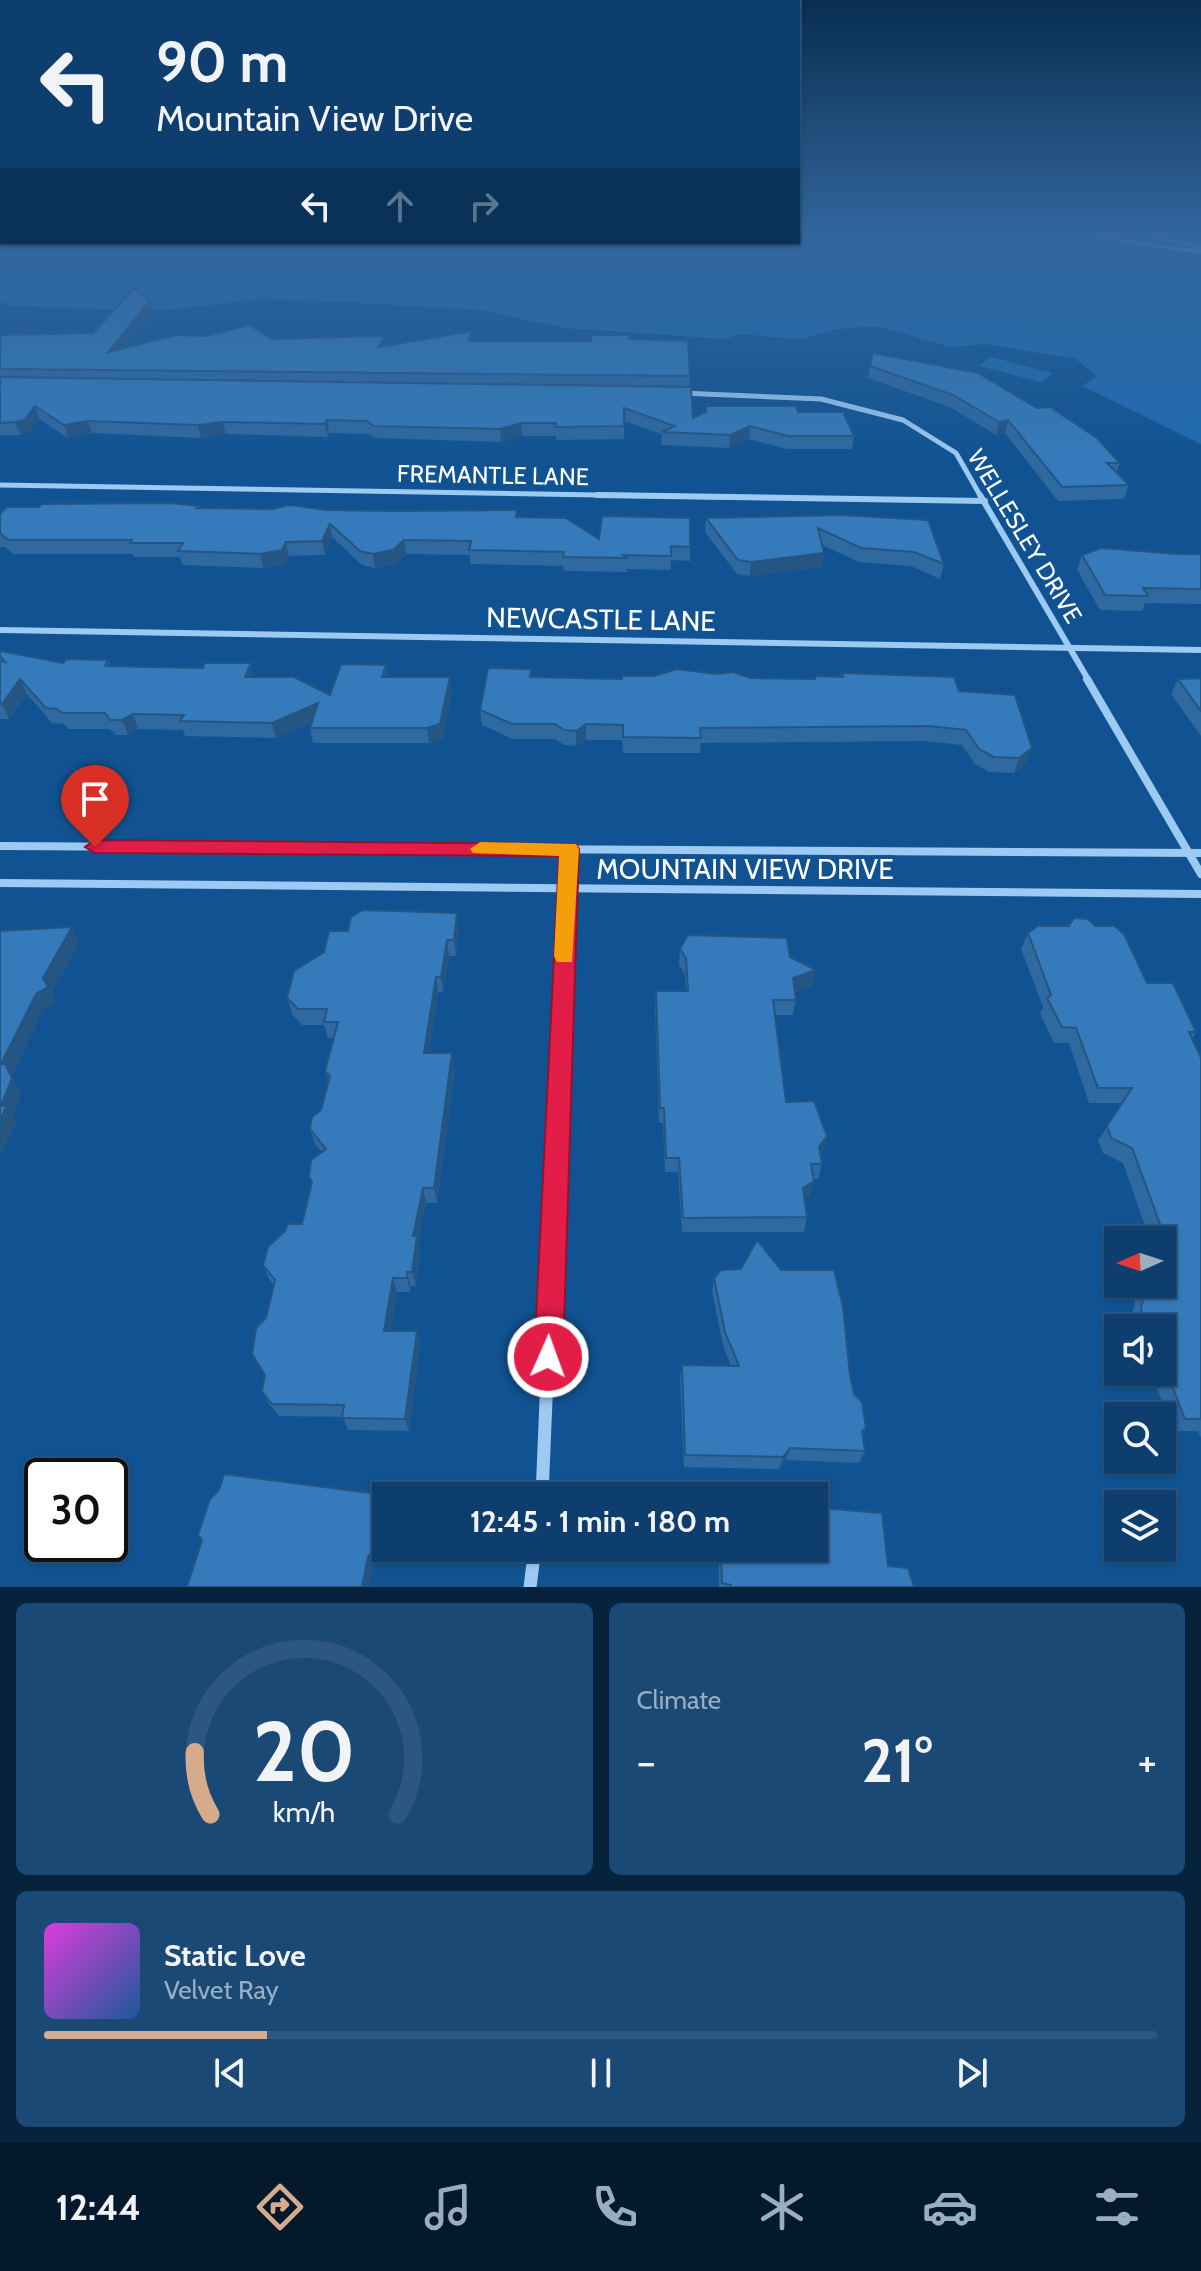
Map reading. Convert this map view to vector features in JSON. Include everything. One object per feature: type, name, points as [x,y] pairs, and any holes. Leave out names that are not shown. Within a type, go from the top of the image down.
[{"type":"street","name":"WELLESLEY DRIVE","points":[[675,393],[785,395],[849,404],[905,421],[956,453],[1201,874]]},
{"type":"street","name":"FREMANTLE LANE","points":[[0,485],[985,501]]},
{"type":"street","name":"NEWCASTLE LANE","points":[[0,630],[1201,650]]},
{"type":"street","name":"MOUNTAIN VIEW DRIVE","points":[[0,846],[1201,853]]},
{"type":"street","points":[[543,1482],[569,849]]},
{"type":"street","name":"MOUNTAIN VIEW DRIVE","points":[[0,883],[1201,894]]},
{"type":"street","points":[[530,1587],[533,1562]]},
{"type":"shaded area","points":[[480,310],[1201,310],[1201,444],[1082,386],[1097,376],[1076,359],[985,344],[951,347],[876,326],[837,329],[800,339],[738,334],[726,339],[565,328]]},
{"type":"shaded area","points":[[991,357],[1053,373],[1041,382],[979,366]]},
{"type":"building","points":[[114,310],[143,310],[108,352],[176,335],[206,336],[249,325],[273,339],[384,336],[379,347],[472,331],[468,341],[591,341],[592,335],[629,335],[629,339],[688,341],[690,376],[0,369],[0,335],[93,333]]},
{"type":"building","points":[[873,353],[978,373],[1037,408],[1050,407],[1097,438],[1120,463],[1107,463],[1129,485],[1062,487],[1008,420],[999,422],[953,395],[870,366]]},
{"type":"building","points":[[0,377],[691,387],[693,418],[706,412],[706,406],[796,406],[798,412],[843,412],[854,436],[788,436],[750,426],[730,435],[662,432],[675,426],[624,408],[624,426],[555,427],[556,423],[521,423],[500,429],[374,426],[367,421],[327,420],[325,424],[223,422],[198,425],[88,421],[64,425],[35,406],[24,420],[0,423]]},
{"type":"building","points":[[169,503],[200,506],[197,508],[273,509],[290,505],[326,510],[517,510],[516,517],[566,518],[599,539],[602,516],[690,518],[690,547],[671,546],[671,556],[563,557],[564,552],[469,550],[471,541],[404,540],[393,550],[373,554],[360,551],[330,524],[322,541],[286,542],[282,550],[260,554],[178,551],[183,543],[130,543],[132,540],[8,540],[0,533],[0,514],[7,507]]},
{"type":"building","points":[[842,515],[928,520],[944,564],[914,552],[861,548],[818,528],[824,553],[751,562],[738,560],[706,518]]},
{"type":"building","points":[[1101,548],[1201,554],[1201,589],[1143,588],[1148,596],[1105,595],[1082,555]]},
{"type":"building","points":[[0,651],[63,663],[66,659],[108,660],[105,666],[203,668],[205,663],[251,663],[245,677],[294,677],[330,695],[341,664],[386,665],[382,677],[450,677],[440,724],[427,728],[310,728],[318,703],[272,723],[180,721],[184,715],[133,714],[122,720],[110,720],[105,713],[62,713],[46,708],[20,679],[0,704],[0,661],[5,662]]},
{"type":"building","points":[[488,668],[531,669],[530,677],[622,679],[622,676],[654,676],[677,669],[716,674],[733,672],[750,678],[815,679],[816,676],[843,677],[842,673],[954,677],[959,691],[1015,695],[1032,748],[1019,758],[994,757],[979,749],[966,730],[929,726],[700,728],[701,738],[623,737],[623,725],[586,724],[576,731],[564,730],[555,724],[512,724],[480,710]]},
{"type":"building","points":[[1201,678],[1201,711],[1178,679]]},
{"type":"building","points":[[363,910],[457,913],[454,940],[447,940],[441,977],[436,977],[424,1053],[452,1053],[434,1188],[423,1188],[413,1236],[417,1236],[412,1272],[407,1272],[407,1278],[393,1278],[384,1331],[417,1331],[405,1419],[342,1418],[344,1405],[272,1404],[262,1391],[265,1375],[252,1354],[256,1328],[266,1318],[275,1280],[263,1265],[268,1247],[286,1230],[287,1224],[302,1224],[312,1182],[309,1177],[311,1160],[326,1149],[310,1129],[312,1117],[321,1110],[330,1076],[325,1071],[338,1022],[324,1022],[327,1009],[298,1009],[287,998],[294,971],[324,952],[329,931],[348,931],[351,917]]},
{"type":"building","points":[[1074,918],[1088,919],[1095,926],[1114,926],[1124,934],[1147,983],[1173,983],[1196,1032],[1189,1032],[1201,1058],[1201,1419],[1185,1419],[1172,1386],[1176,1386],[1176,1314],[1142,1314],[1144,1298],[1176,1298],[1176,1226],[1161,1226],[1132,1148],[1111,1138],[1107,1126],[1132,1088],[1098,1088],[1076,1028],[1062,1027],[1047,998],[1051,995],[1028,933],[1038,926],[1069,926]]},
{"type":"building","points":[[72,927],[43,978],[48,987],[36,994],[1,1064],[5,1064],[12,1078],[1,1106],[7,1106],[0,1120],[0,931]]},
{"type":"building","points":[[688,935],[787,938],[790,957],[816,970],[793,978],[796,1000],[773,1000],[786,1102],[814,1101],[827,1136],[819,1147],[822,1164],[811,1164],[814,1181],[803,1188],[807,1217],[683,1218],[679,1158],[666,1158],[664,1108],[660,1108],[656,991],[688,991],[686,958],[680,949]]},
{"type":"building","points":[[757,1240],[781,1270],[834,1270],[843,1307],[854,1394],[862,1402],[866,1428],[862,1431],[865,1451],[790,1448],[783,1457],[685,1455],[682,1365],[739,1366],[725,1332],[714,1278],[721,1270],[741,1269]]},
{"type":"building","points":[[224,1474],[372,1493],[372,1552],[362,1587],[187,1587],[202,1540],[198,1535],[210,1499],[219,1490]]},
{"type":"building","points":[[828,1509],[882,1513],[888,1566],[908,1568],[914,1587],[731,1587],[722,1583],[721,1562],[828,1562]]},
{"type":"slow traffic","points":[[480,849],[569,849],[564,956]]},
{"type":"route","points":[[95,847],[569,849],[548,1357]]}]
